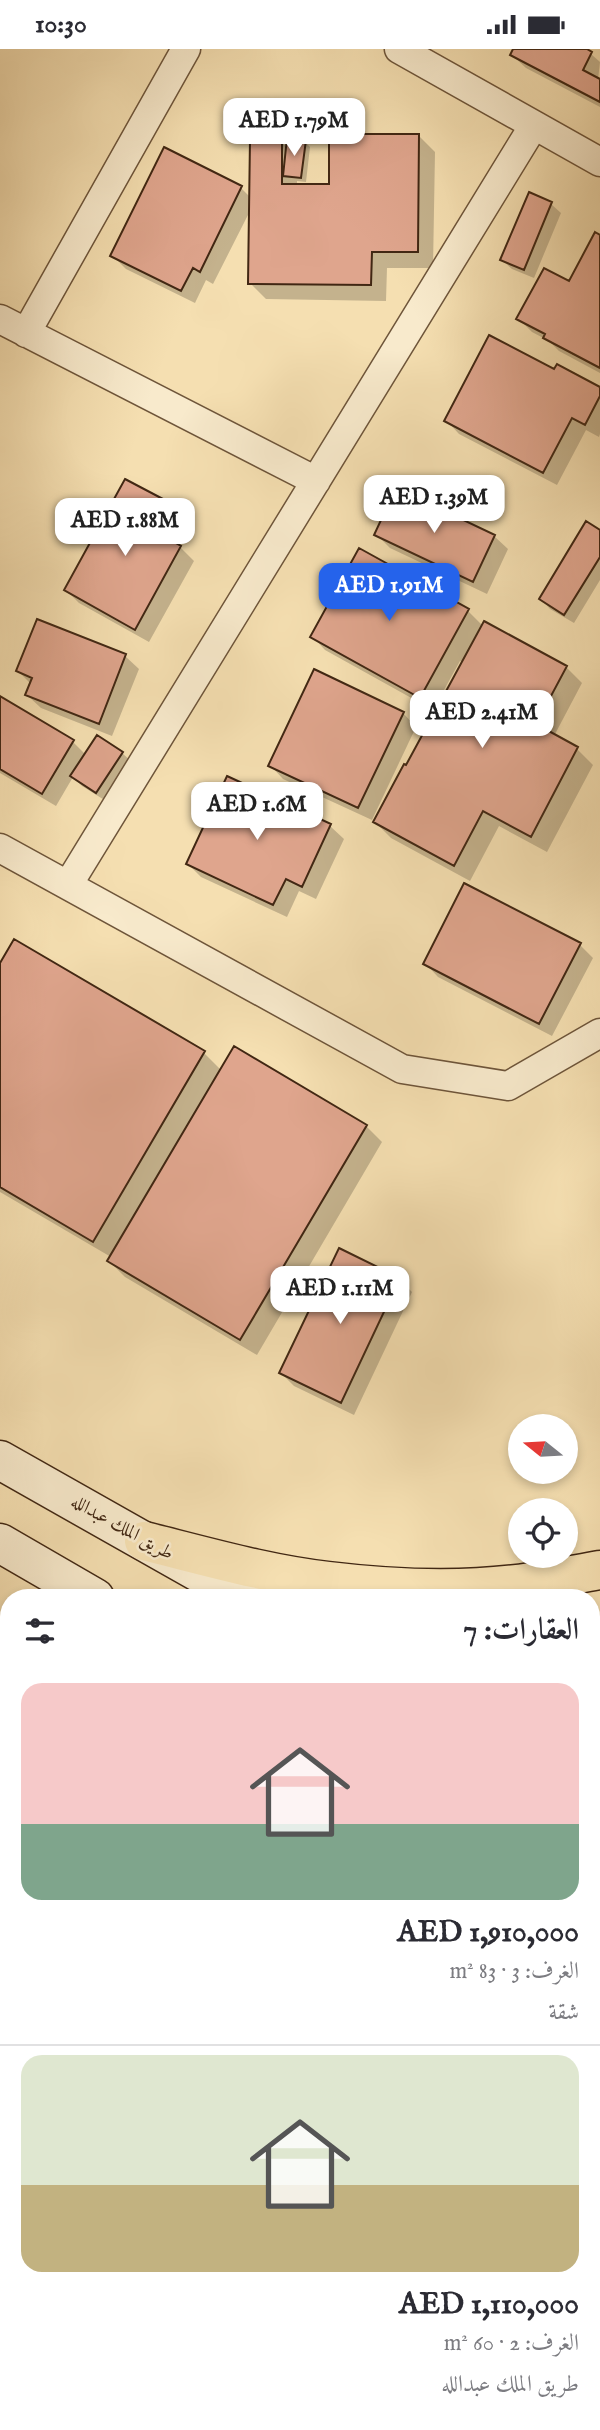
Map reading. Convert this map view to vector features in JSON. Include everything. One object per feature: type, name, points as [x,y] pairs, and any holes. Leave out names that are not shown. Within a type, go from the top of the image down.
[{"type":"main road","points":[[144,1541],[252,1568],[326,1581],[389,1587],[452,1588],[530,1583],[600,1570]]},
{"type":"street","points":[[26,333],[186,49]]},
{"type":"street","points":[[399,49],[600,162]]},
{"type":"street","points":[[68,885],[534,125]]},
{"type":"street","points":[[0,319],[316,481]]},
{"type":"street","points":[[0,848],[402,1069],[508,1086],[600,1033]]},
{"type":"street","name":"طريق الملك عبدالله","points":[[0,1459],[228,1589]]},
{"type":"street","points":[[0,1543],[79,1589]]},
{"type":"building","points":[[513,49],[587,49],[592,52],[583,70],[600,79],[600,102],[510,55]]},
{"type":"building","points":[[329,134],[419,134],[418,252],[372,252],[371,285],[248,284],[250,139],[282,140],[282,184],[329,184]]},
{"type":"building","points":[[287,138],[306,140],[301,178],[283,176]]},
{"type":"building","points":[[164,147],[242,186],[200,272],[193,268],[181,291],[110,256]]},
{"type":"building","points":[[529,192],[552,202],[524,270],[500,260]]},
{"type":"building","points":[[595,232],[600,235],[600,368],[543,338],[545,334],[516,319],[544,268],[569,281]]},
{"type":"building","points":[[489,335],[554,369],[557,364],[600,387],[600,396],[585,425],[572,418],[543,473],[444,421]]},
{"type":"building","points":[[125,479],[163,499],[148,527],[181,546],[135,630],[64,590]]},
{"type":"building","points":[[396,488],[495,535],[473,582],[374,535]]},
{"type":"building","points":[[586,521],[600,530],[600,557],[564,615],[539,599]]},
{"type":"building","points":[[359,548],[469,609],[420,698],[310,637]]},
{"type":"building","points":[[37,619],[126,654],[99,724],[25,695],[32,678],[16,671]]},
{"type":"building","points":[[484,621],[567,666],[536,724],[578,747],[531,837],[483,811],[454,866],[373,822]]},
{"type":"building","points":[[314,669],[404,712],[358,808],[268,766]]},
{"type":"building","points":[[0,696],[74,740],[42,794],[0,769]]},
{"type":"building","points":[[97,735],[123,752],[96,793],[70,776]]},
{"type":"building","points":[[227,776],[331,824],[302,887],[286,879],[273,905],[186,864]]},
{"type":"building","points":[[464,883],[581,943],[539,1024],[423,964]]},
{"type":"building","points":[[14,939],[205,1051],[93,1242],[0,1187],[0,963]]},
{"type":"building","points":[[234,1046],[367,1125],[240,1340],[107,1261]]},
{"type":"building","points":[[339,1248],[400,1278],[341,1403],[279,1373]]}]
